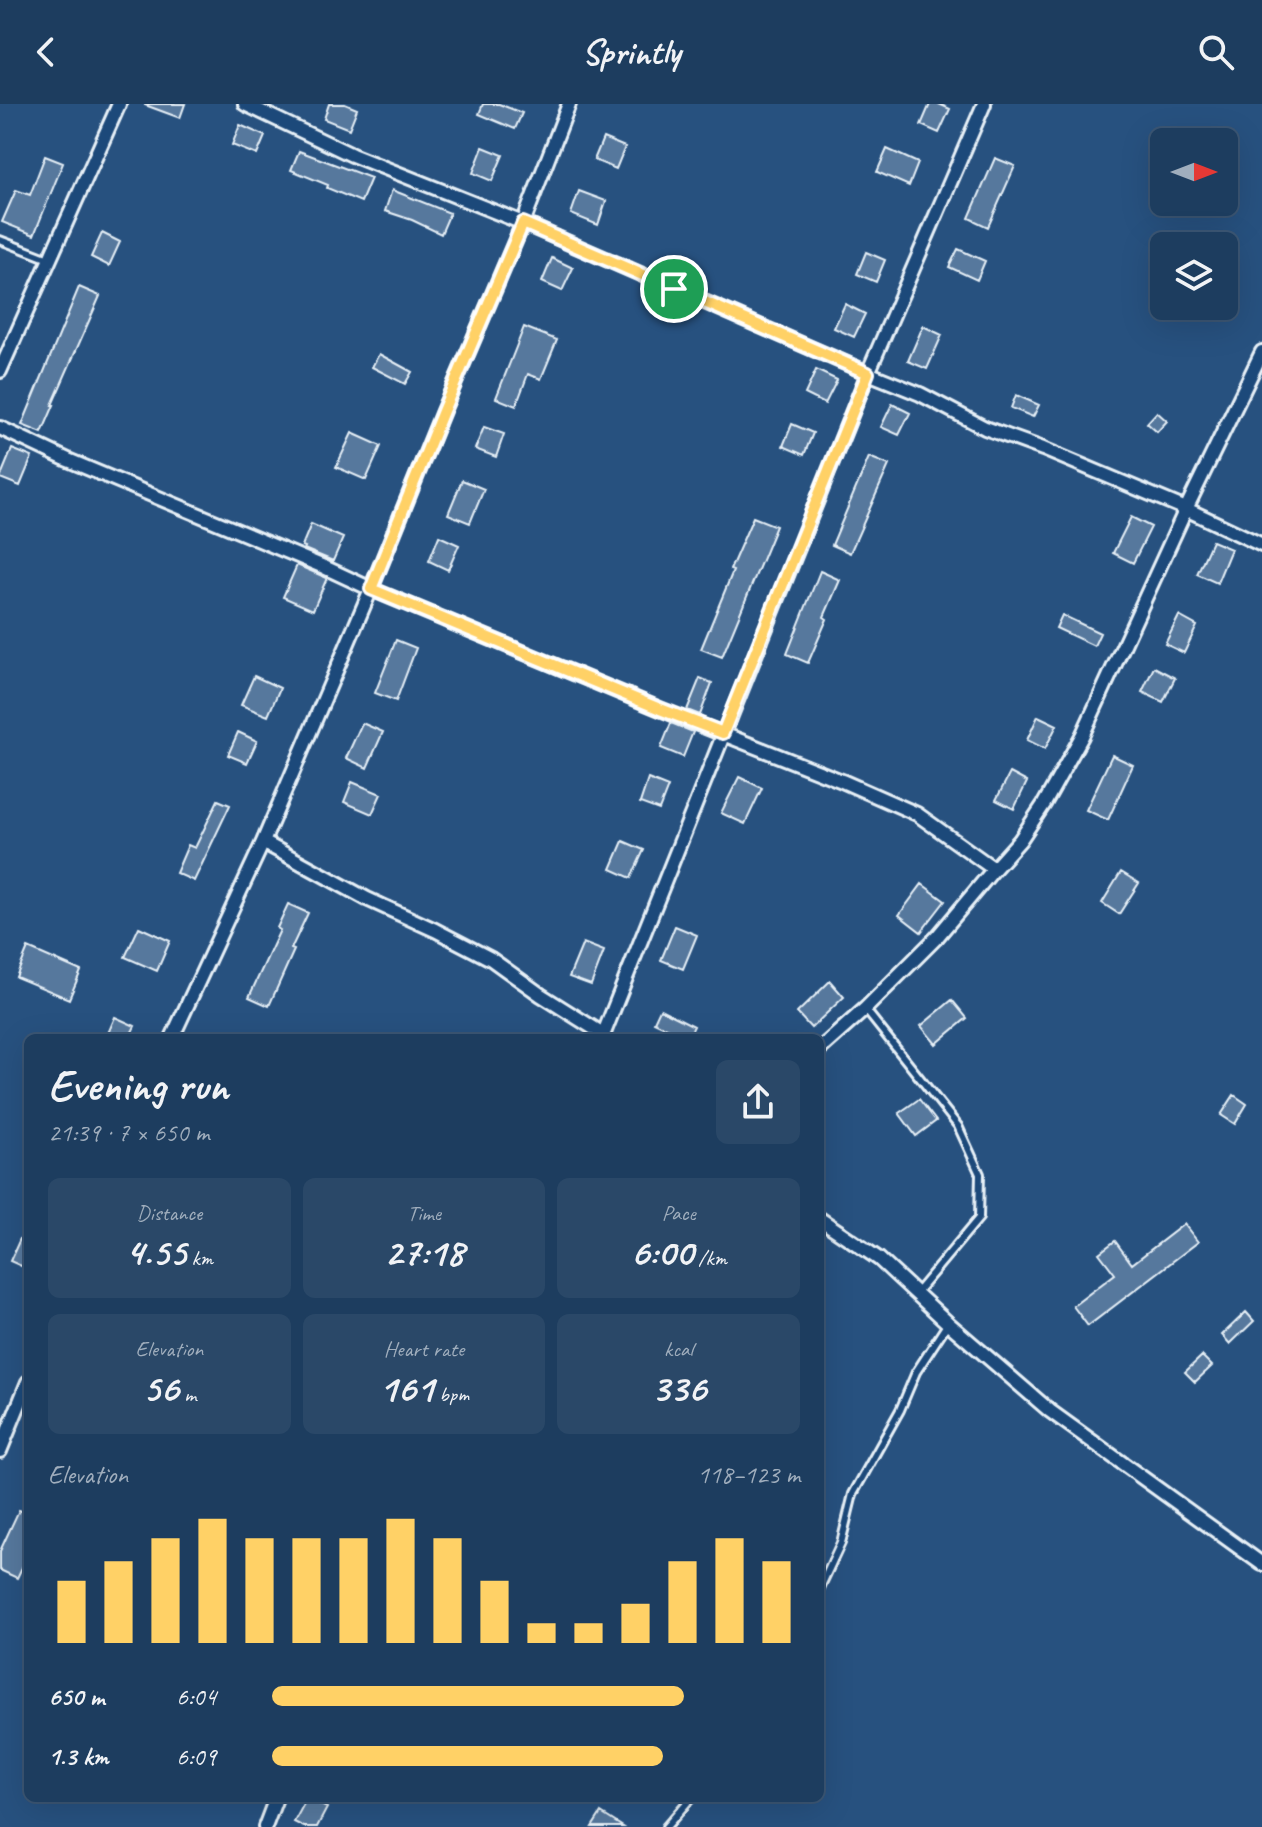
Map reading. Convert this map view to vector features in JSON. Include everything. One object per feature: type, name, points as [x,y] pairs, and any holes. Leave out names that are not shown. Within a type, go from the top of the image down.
[{"type":"street","points":[[0,371],[119,104]]},
{"type":"street","points":[[245,104],[352,155],[523,223],[920,394],[985,428],[1186,509],[1262,545]]},
{"type":"street","points":[[174,1034],[263,842],[371,589],[569,104]]},
{"type":"street","points":[[604,1034],[868,373],[984,104]]},
{"type":"street","points":[[824,1045],[937,937],[1020,840],[1044,804],[1082,736],[1262,352]]},
{"type":"street","points":[[0,428],[371,589],[917,814],[994,869]]},
{"type":"street","points":[[263,842],[367,899],[491,959],[600,1034]]},
{"type":"street","points":[[824,1222],[879,1259],[1050,1411],[1262,1564]]},
{"type":"street","points":[[0,1451],[24,1392]]},
{"type":"street","points":[[265,1827],[274,1802]]},
{"type":"lane","points":[[0,240],[50,260]]},
{"type":"lane","points":[[865,1009],[958,1126],[980,1174],[979,1218],[917,1292]]},
{"type":"lane","points":[[824,1579],[841,1543],[853,1494],[900,1410],[916,1372],[948,1323]]},
{"type":"lane","points":[[666,1827],[688,1802]]},
{"type":"building","points":[[145,104],[185,104],[180,118]]},
{"type":"building","points":[[329,104],[345,104],[357,109],[349,129],[324,119]]},
{"type":"building","points":[[483,104],[499,104],[522,113],[515,129],[479,114]]},
{"type":"building","points":[[930,104],[950,109],[939,133],[921,125]]},
{"type":"building","points":[[240,125],[265,136],[257,155],[232,145]]},
{"type":"building","points":[[603,138],[625,147],[616,169],[594,160]]},
{"type":"building","points":[[483,147],[503,155],[492,181],[473,173]]},
{"type":"building","points":[[887,149],[918,163],[909,186],[877,172]]},
{"type":"building","points":[[299,151],[371,178],[361,202],[291,170]]},
{"type":"building","points":[[45,156],[63,163],[34,235],[2,222],[16,190],[30,195]]},
{"type":"building","points":[[995,158],[1015,166],[988,227],[969,218]]},
{"type":"building","points":[[392,190],[450,213],[441,234],[385,211]]},
{"type":"building","points":[[579,191],[606,201],[598,225],[571,214]]},
{"type":"building","points":[[102,233],[120,242],[109,266],[91,257]]},
{"type":"building","points":[[958,249],[985,261],[977,280],[949,267]]},
{"type":"building","points":[[866,252],[885,260],[876,282],[857,274]]},
{"type":"building","points":[[552,258],[573,268],[562,291],[542,282]]},
{"type":"building","points":[[79,287],[100,296],[42,433],[22,425]]},
{"type":"building","points":[[845,304],[865,314],[854,337],[834,328]]},
{"type":"building","points":[[923,326],[942,335],[927,369],[908,361]]},
{"type":"building","points":[[524,327],[557,340],[541,379],[528,374],[516,406],[496,398]]},
{"type":"building","points":[[379,354],[412,372],[405,384],[372,367]]},
{"type":"building","points":[[816,370],[837,380],[825,404],[805,394]]},
{"type":"building","points":[[1016,395],[1039,405],[1033,417],[1011,408]]},
{"type":"building","points":[[892,404],[910,413],[899,435],[881,427]]},
{"type":"building","points":[[1157,412],[1167,421],[1157,432],[1147,423]]},
{"type":"building","points":[[792,424],[813,433],[804,455],[783,446]]},
{"type":"building","points":[[484,427],[504,434],[496,457],[475,449]]},
{"type":"building","points":[[352,433],[381,446],[366,480],[336,467]]},
{"type":"building","points":[[12,449],[32,457],[20,486],[0,478]]},
{"type":"building","points":[[869,457],[889,465],[850,553],[832,545]]},
{"type":"building","points":[[462,480],[484,489],[470,523],[448,514]]},
{"type":"building","points":[[753,517],[776,526],[722,657],[701,649]]},
{"type":"building","points":[[1131,517],[1151,527],[1133,563],[1113,553]]},
{"type":"building","points":[[311,524],[343,538],[333,561],[302,546]]},
{"type":"building","points":[[439,536],[459,545],[448,570],[429,561]]},
{"type":"building","points":[[1212,541],[1231,549],[1217,583],[1197,574]]},
{"type":"building","points":[[297,565],[327,578],[313,610],[283,597]]},
{"type":"building","points":[[820,571],[840,580],[808,663],[787,654]]},
{"type":"building","points":[[1062,615],[1100,633],[1094,646],[1056,628]]},
{"type":"building","points":[[1179,616],[1197,626],[1184,653],[1165,644]]},
{"type":"building","points":[[396,640],[416,648],[396,701],[375,693]]},
{"type":"building","points":[[1154,667],[1175,678],[1163,702],[1142,692]]},
{"type":"building","points":[[254,676],[280,688],[268,716],[241,705]]},
{"type":"building","points":[[700,678],[712,683],[700,715],[687,710]]},
{"type":"building","points":[[1038,716],[1057,725],[1045,749],[1027,740]]},
{"type":"building","points":[[362,723],[383,732],[367,768],[346,758]]},
{"type":"building","points":[[671,723],[693,732],[683,757],[661,748]]},
{"type":"building","points":[[238,732],[257,741],[247,763],[228,755]]},
{"type":"building","points":[[1112,755],[1133,765],[1108,820],[1086,810]]},
{"type":"building","points":[[1010,773],[1027,782],[1014,809],[996,800]]},
{"type":"building","points":[[739,777],[762,788],[745,824],[721,813]]},
{"type":"building","points":[[648,779],[668,787],[659,810],[640,803]]},
{"type":"building","points":[[352,782],[381,794],[372,814],[344,802]]},
{"type":"building","points":[[218,800],[230,805],[194,881],[176,873],[188,845],[195,848]]},
{"type":"building","points":[[623,841],[644,850],[631,878],[611,869]]},
{"type":"building","points":[[1121,872],[1139,883],[1119,914],[1102,903]]},
{"type":"building","points":[[922,884],[945,901],[921,932],[899,915]]},
{"type":"building","points":[[288,904],[308,913],[269,1006],[249,997],[280,930],[277,928]]},
{"type":"building","points":[[675,926],[697,935],[683,969],[661,960]]},
{"type":"building","points":[[139,927],[170,941],[157,971],[125,957]]},
{"type":"building","points":[[583,943],[604,951],[591,985],[569,977]]},
{"type":"building","points":[[28,948],[81,971],[69,999],[16,977]]},
{"type":"building","points":[[830,981],[844,997],[811,1028],[797,1013]]},
{"type":"building","points":[[952,1000],[967,1018],[936,1044],[921,1026]]},
{"type":"building","points":[[660,1009],[694,1026],[690,1034],[680,1034],[654,1022]]},
{"type":"building","points":[[115,1017],[135,1026],[131,1034],[108,1034]]},
{"type":"building","points":[[1234,1095],[1247,1104],[1235,1124],[1221,1115]]},
{"type":"building","points":[[919,1099],[936,1121],[916,1136],[899,1113]]},
{"type":"building","points":[[1184,1224],[1198,1242],[1088,1326],[1073,1306],[1115,1274],[1099,1253],[1115,1241],[1132,1264]]},
{"type":"building","points":[[24,1230],[24,1267],[10,1261]]},
{"type":"building","points":[[1246,1312],[1254,1321],[1230,1344],[1222,1335]]},
{"type":"building","points":[[1202,1356],[1212,1366],[1195,1382],[1185,1372]]},
{"type":"building","points":[[19,1510],[24,1512],[24,1563],[17,1578],[0,1570],[0,1551]]},
{"type":"building","points":[[305,1802],[315,1802],[327,1808],[317,1827],[304,1827],[294,1822]]},
{"type":"building","points":[[601,1813],[623,1827],[592,1827]]},
{"type":"route","points":[[523,223],[674,289],[868,373],[723,733],[371,589],[523,223]]}]
